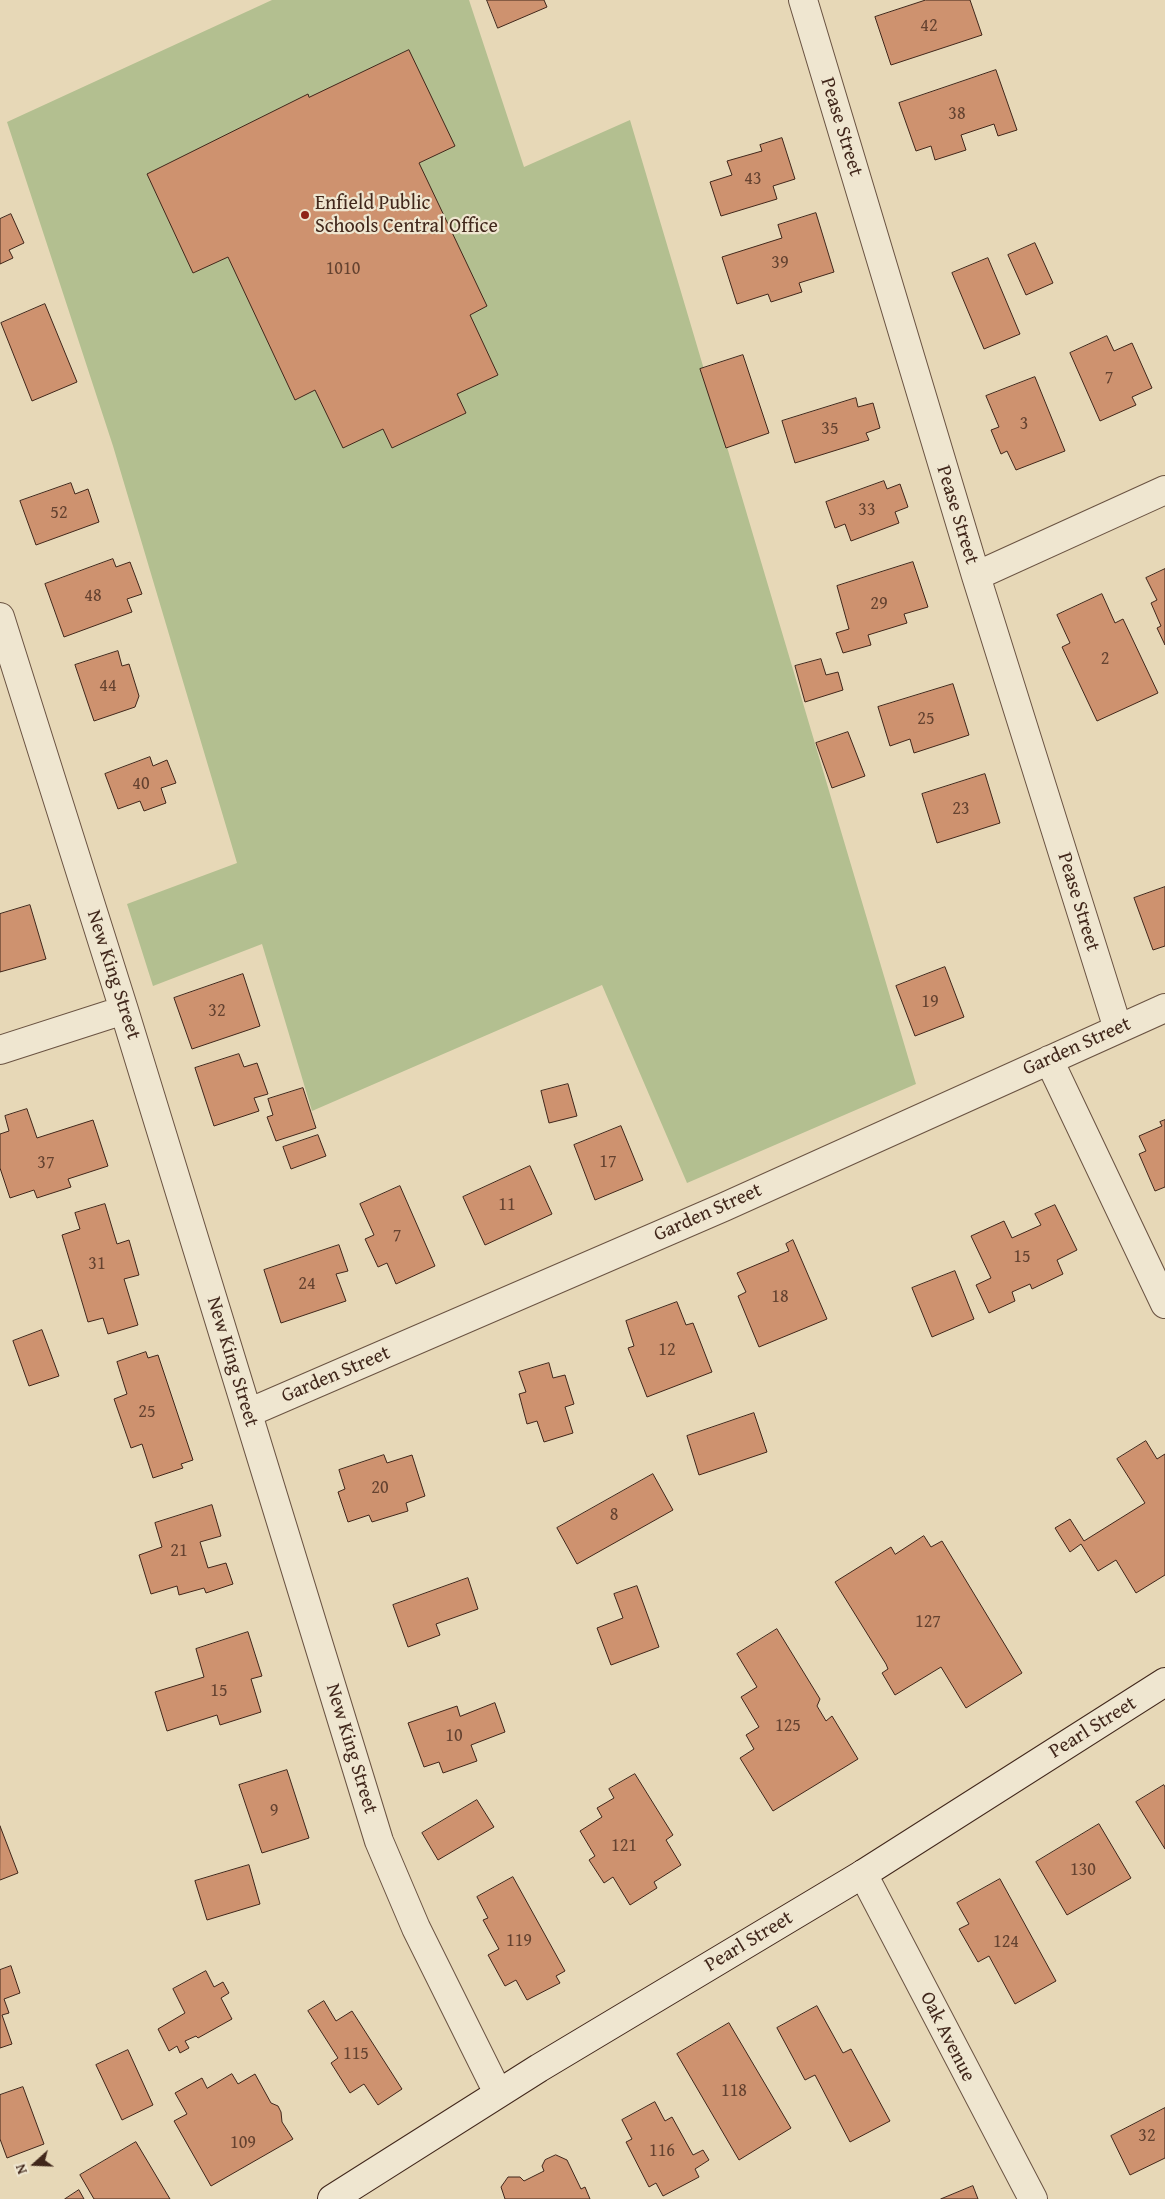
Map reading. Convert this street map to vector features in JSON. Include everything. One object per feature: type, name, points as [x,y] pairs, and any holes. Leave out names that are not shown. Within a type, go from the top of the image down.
[{"type":"street","name":"Pease Street","points":[[803,0],[976,576],[1118,1029]]},
{"type":"street","points":[[976,576],[1165,490]]},
{"type":"street","name":"New King Street","points":[[0,617],[124,1010],[379,1841],[416,1928],[498,2093]]},
{"type":"street","name":"Garden Street","points":[[248,1413],[715,1210],[1165,1008]]},
{"type":"street","points":[[0,1050],[124,1010]]},
{"type":"street","points":[[1048,1060],[1165,1304]]},
{"type":"street","name":"Pearl Street","points":[[332,2199],[498,2093],[863,1874],[1165,1682]]},
{"type":"street","name":"Oak Avenue","points":[[863,1874],[1033,2199]]},
{"type":"green space","points":[[272,0],[469,0],[524,167],[630,120],[916,1084],[687,1183],[602,985],[312,1111],[262,944],[153,986],[127,904],[237,863],[113,446],[7,122]]},
{"type":"building","points":[[487,0],[544,0],[547,7],[498,28]]},
{"type":"building","points":[[926,0],[970,0],[982,35],[891,65],[875,17]]},
{"type":"building","name":"Enfield Public Schools Central Office","points":[[409,50],[455,146],[419,163],[487,306],[470,315],[498,375],[457,394],[466,413],[392,448],[383,429],[343,448],[315,390],[295,400],[228,257],[193,273],[147,174],[308,94],[309,97]]},
{"type":"building","points":[[996,70],[1017,130],[998,136],[994,124],[961,135],[966,150],[935,160],[931,146],[916,151],[899,103]]},
{"type":"building","points":[[782,138],[795,179],[773,186],[777,199],[721,216],[710,182],[732,175],[727,161],[762,151],[760,145]]},
{"type":"building","points":[[816,213],[834,272],[799,283],[802,292],[771,302],[768,294],[737,304],[722,257],[782,238],[778,225]]},
{"type":"building","points":[[11,214],[24,243],[9,250],[13,258],[0,264],[0,219]]},
{"type":"building","points":[[1035,243],[1053,283],[1026,295],[1008,255]]},
{"type":"building","points":[[988,258],[1020,334],[984,349],[952,273]]},
{"type":"building","points":[[45,304],[77,382],[32,401],[1,323]]},
{"type":"building","points":[[1107,336],[1114,351],[1132,343],[1152,388],[1132,397],[1136,405],[1100,421],[1070,353]]},
{"type":"building","points":[[743,355],[769,433],[726,448],[700,369]]},
{"type":"building","points":[[1035,377],[1065,451],[1016,470],[1007,451],[1001,454],[991,430],[999,427],[986,396]]},
{"type":"building","points":[[856,398],[858,407],[873,403],[880,428],[866,433],[869,440],[795,463],[782,421]]},
{"type":"building","points":[[884,481],[887,489],[900,484],[908,507],[895,512],[899,523],[851,541],[845,524],[835,528],[826,502]]},
{"type":"building","points":[[71,483],[75,494],[88,489],[99,522],[36,545],[20,501]]},
{"type":"building","points":[[113,559],[116,567],[130,562],[142,594],[127,599],[132,612],[64,637],[45,584]]},
{"type":"building","points":[[913,562],[928,607],[904,614],[907,623],[868,635],[871,645],[843,653],[836,633],[849,629],[837,586]]},
{"type":"building","points":[[1165,569],[1165,645],[1157,628],[1161,626],[1151,603],[1157,600],[1146,578]]},
{"type":"building","points":[[1102,594],[1115,623],[1123,619],[1158,693],[1097,721],[1062,647],[1070,643],[1057,615]]},
{"type":"building","points":[[118,651],[122,666],[129,664],[139,696],[135,707],[94,721],[75,665]]},
{"type":"building","points":[[821,659],[826,675],[838,672],[843,690],[805,702],[795,666]]},
{"type":"building","points":[[953,684],[969,735],[914,753],[910,739],[890,746],[878,707]]},
{"type":"building","points":[[848,732],[865,776],[832,788],[816,743]]},
{"type":"building","points":[[150,757],[153,766],[167,760],[176,783],[161,788],[166,803],[144,811],[140,801],[118,809],[105,774]]},
{"type":"building","points":[[985,774],[1000,823],[937,843],[922,794]]},
{"type":"building","points":[[1165,887],[1165,946],[1153,950],[1134,898]]},
{"type":"building","points":[[30,905],[46,959],[0,972],[0,914]]},
{"type":"building","points":[[945,967],[964,1017],[915,1036],[896,986]]},
{"type":"building","points":[[243,974],[260,1026],[192,1049],[174,998]]},
{"type":"building","points":[[239,1054],[244,1067],[257,1063],[268,1094],[254,1098],[259,1111],[214,1126],[195,1068]]},
{"type":"building","points":[[568,1084],[577,1116],[549,1123],[541,1091]]},
{"type":"building","points":[[303,1088],[316,1128],[276,1141],[267,1117],[273,1115],[268,1099]]},
{"type":"building","points":[[27,1109],[37,1138],[93,1120],[108,1166],[68,1179],[71,1187],[37,1198],[34,1190],[10,1198],[0,1168],[0,1134],[9,1131],[5,1116]]},
{"type":"building","points":[[1165,1120],[1165,1187],[1155,1191],[1139,1154],[1146,1151],[1139,1136],[1162,1126],[1160,1122]]},
{"type":"building","points":[[621,1126],[643,1180],[595,1200],[574,1145]]},
{"type":"building","points":[[318,1135],[326,1156],[291,1169],[283,1147]]},
{"type":"building","points":[[530,1166],[552,1214],[485,1245],[463,1197]]},
{"type":"building","points":[[400,1186],[435,1266],[396,1284],[387,1263],[378,1267],[365,1239],[374,1235],[360,1204]]},
{"type":"building","points":[[105,1204],[117,1244],[129,1240],[139,1275],[124,1279],[138,1325],[108,1334],[103,1318],[88,1322],[62,1235],[80,1229],[75,1213]]},
{"type":"building","points":[[1055,1205],[1077,1250],[1057,1260],[1063,1274],[1032,1289],[1030,1284],[1012,1292],[1015,1301],[989,1313],[976,1285],[991,1278],[971,1236],[1004,1221],[1012,1238],[1041,1225],[1035,1214]]},
{"type":"building","points":[[793,1240],[827,1319],[759,1347],[738,1296],[746,1292],[737,1273],[789,1251],[786,1244]]},
{"type":"building","points":[[339,1245],[348,1271],[336,1274],[346,1301],[281,1323],[264,1270]]},
{"type":"building","points":[[955,1271],[974,1319],[932,1337],[912,1288]]},
{"type":"building","points":[[677,1302],[686,1325],[693,1323],[712,1372],[647,1397],[628,1348],[634,1346],[626,1321]]},
{"type":"building","points":[[42,1330],[59,1376],[29,1386],[13,1341]]},
{"type":"building","points":[[146,1352],[148,1358],[158,1355],[193,1460],[181,1464],[183,1468],[153,1478],[142,1444],[131,1448],[114,1399],[127,1394],[117,1362]]},
{"type":"building","points":[[549,1363],[553,1378],[565,1375],[574,1404],[565,1407],[573,1433],[544,1442],[537,1421],[527,1424],[519,1394],[526,1392],[519,1372]]},
{"type":"building","points":[[754,1413],[767,1452],[699,1475],[687,1436]]},
{"type":"building","points":[[1146,1441],[1157,1459],[1165,1454],[1165,1575],[1136,1593],[1116,1560],[1098,1571],[1081,1544],[1070,1552],[1055,1528],[1070,1519],[1084,1541],[1145,1503],[1117,1459]]},
{"type":"building","points":[[384,1455],[387,1463],[412,1455],[425,1496],[406,1503],[408,1511],[372,1522],[369,1515],[348,1522],[338,1492],[345,1489],[339,1470]]},
{"type":"building","points":[[653,1474],[673,1510],[577,1564],[557,1528]]},
{"type":"building","points":[[212,1505],[221,1536],[200,1542],[208,1568],[226,1563],[233,1584],[206,1593],[204,1588],[179,1595],[177,1586],[151,1594],[139,1555],[162,1547],[155,1523]]},
{"type":"building","points":[[924,1536],[931,1547],[942,1541],[1022,1673],[966,1708],[941,1667],[895,1695],[882,1673],[888,1669],[886,1664],[835,1582],[891,1547],[895,1554]]},
{"type":"building","points":[[468,1578],[478,1609],[436,1624],[440,1635],[408,1647],[393,1605]]},
{"type":"building","points":[[637,1586],[659,1647],[611,1665],[597,1628],[623,1618],[614,1594]]},
{"type":"building","points":[[777,1629],[820,1699],[817,1706],[826,1721],[832,1716],[858,1759],[773,1811],[740,1758],[754,1749],[746,1735],[759,1727],[741,1697],[757,1687],[737,1654]]},
{"type":"building","points":[[248,1632],[262,1676],[251,1679],[261,1712],[220,1725],[217,1715],[167,1731],[155,1692],[204,1677],[196,1649]]},
{"type":"building","points":[[495,1703],[505,1732],[471,1745],[477,1761],[443,1773],[439,1762],[424,1767],[408,1723],[457,1706],[460,1716]]},
{"type":"building","points":[[287,1770],[309,1838],[262,1853],[239,1785]]},
{"type":"building","points":[[635,1774],[673,1835],[666,1840],[681,1865],[654,1882],[657,1888],[630,1905],[613,1877],[604,1883],[589,1860],[595,1856],[580,1831],[602,1817],[597,1808],[614,1798],[609,1789]]},
{"type":"building","points":[[1164,1785],[1165,1787],[1165,1849],[1136,1802]]},
{"type":"building","points":[[477,1800],[494,1827],[438,1860],[422,1833]]},
{"type":"building","points":[[1099,1824],[1131,1878],[1067,1915],[1036,1862]]},
{"type":"building","points":[[0,1826],[18,1873],[0,1880]]},
{"type":"building","points":[[249,1865],[260,1904],[207,1920],[195,1881]]},
{"type":"building","points":[[513,1877],[565,1971],[556,1976],[560,1983],[527,2000],[516,1980],[505,1986],[488,1955],[499,1949],[483,1920],[488,1918],[477,1897]]},
{"type":"building","points":[[1000,1879],[1056,1981],[1015,2004],[989,1956],[978,1962],[959,1929],[969,1924],[957,1903]]},
{"type":"building","points":[[11,1966],[20,1993],[4,1999],[9,2013],[2,2015],[12,2044],[0,2048],[0,1970]]},
{"type":"building","points":[[206,1971],[214,1987],[223,1982],[229,1993],[221,1998],[232,2019],[198,2038],[196,2036],[185,2041],[189,2048],[180,2053],[177,2046],[169,2051],[158,2029],[185,2013],[173,1989]]},
{"type":"building","points":[[324,2001],[336,2021],[352,2011],[402,2089],[378,2105],[364,2084],[350,2093],[331,2063],[338,2058],[308,2011]]},
{"type":"building","points":[[817,2006],[843,2053],[851,2049],[890,2121],[850,2142],[815,2075],[805,2080],[777,2028]]},
{"type":"building","points":[[729,2023],[791,2128],[739,2160],[677,2054]]},
{"type":"building","points":[[128,2050],[153,2105],[122,2120],[96,2065]]},
{"type":"building","points":[[232,2074],[238,2084],[255,2074],[271,2103],[278,2106],[282,2122],[293,2139],[211,2186],[174,2121],[187,2114],[175,2093],[202,2078],[207,2088]]},
{"type":"building","points":[[23,2087],[44,2144],[7,2158],[0,2139],[0,2095]]},
{"type":"building","points":[[655,2102],[665,2121],[672,2117],[693,2155],[703,2150],[709,2160],[695,2169],[699,2177],[663,2196],[656,2183],[649,2187],[626,2142],[632,2139],[622,2120]]},
{"type":"building","points":[[1165,2108],[1165,2158],[1130,2175],[1111,2136]]},
{"type":"building","points":[[136,2142],[170,2199],[94,2199],[80,2175]]},
{"type":"building","points":[[556,2155],[567,2160],[581,2189],[585,2187],[590,2199],[505,2199],[501,2187],[508,2177],[520,2177],[524,2181],[544,2171],[542,2166],[545,2160]]},
{"type":"building","points":[[973,2186],[978,2199],[941,2199]]},
{"type":"building","points":[[79,2190],[84,2199],[65,2199]]},
{"type":"place","name":"Enfield Public Schools Central Office","points":[[305,215]]}]
